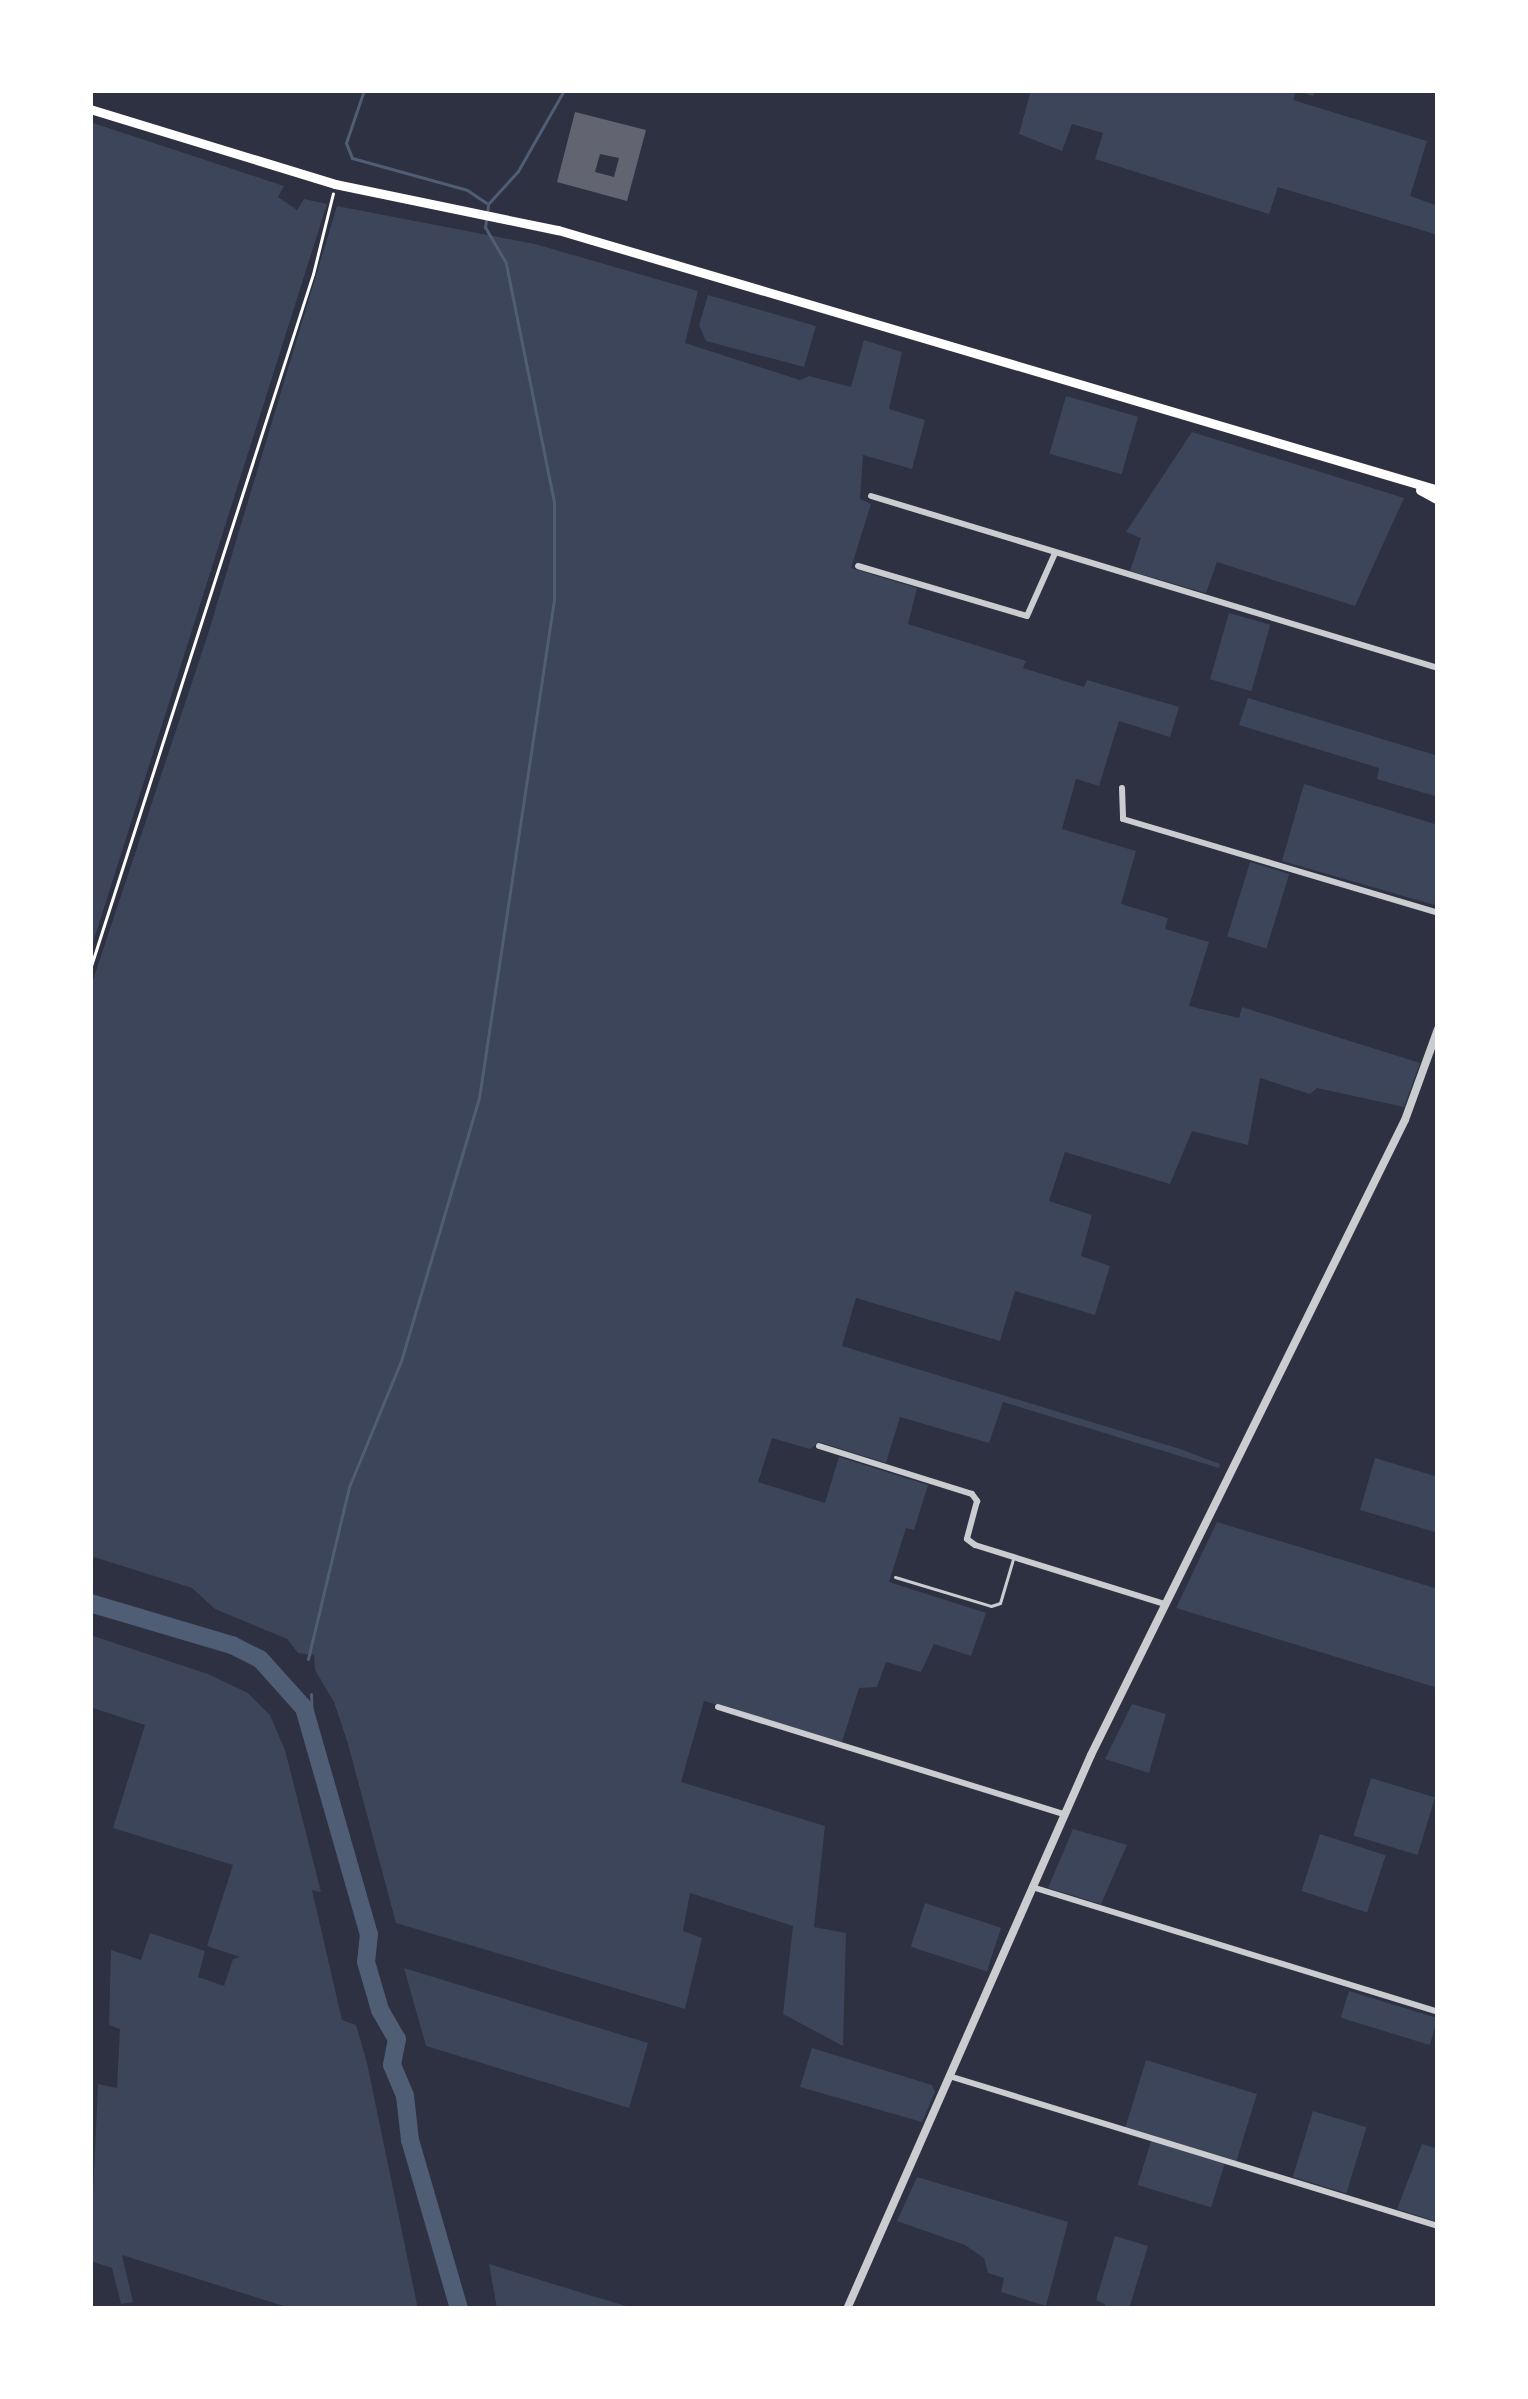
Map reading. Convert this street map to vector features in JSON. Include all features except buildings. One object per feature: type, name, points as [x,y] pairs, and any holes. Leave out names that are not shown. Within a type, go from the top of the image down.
[{"type":"main road","points":[[90,109],[335,184],[496,218],[736,281],[1438,490]]},
{"type":"main road","points":[[1410,484],[1438,500]]},
{"type":"street","points":[[871,496],[1438,668]]},
{"type":"street","points":[[858,566],[1028,616],[1055,553]]},
{"type":"street","points":[[1123,788],[1120,815],[1128,820],[1438,913]]},
{"type":"street","points":[[847,2309],[1064,1814],[1405,1120],[1438,1029]]},
{"type":"street","points":[[819,1446],[972,1494],[977,1502],[967,1539],[1165,1604]]},
{"type":"street","points":[[718,1707],[1064,1814]]},
{"type":"street","points":[[1032,1887],[1438,2012]]},
{"type":"street","points":[[949,2076],[1438,2226]]},
{"type":"lane","points":[[896,1577],[991,1606],[1000,1603],[1014,1557]]},
{"type":"path","points":[[90,970],[313,274],[335,184]]},
{"type":"shaded area","points":[[1031,90],[1315,90],[1313,96],[1296,91],[1293,100],[1427,141],[1410,196],[1438,206],[1438,235],[1278,187],[1269,214],[1095,159],[1103,133],[1072,124],[1062,151],[1019,134]]},
{"type":"shaded area","points":[[90,122],[284,186],[278,197],[297,210],[304,199],[327,204],[90,952]]},
{"type":"shaded area","points":[[337,206],[535,244],[698,291],[685,343],[800,380],[809,376],[851,387],[864,340],[902,352],[889,409],[925,420],[912,469],[863,455],[860,499],[871,504],[851,568],[917,588],[908,624],[1026,661],[1023,668],[1084,687],[1087,680],[1179,707],[1170,737],[1119,721],[1099,786],[1076,779],[1062,829],[1136,851],[1121,904],[1168,918],[1165,929],[1209,942],[1189,1006],[1239,1018],[1242,1007],[1420,1063],[1404,1107],[1317,1088],[1310,1094],[1260,1078],[1248,1145],[1192,1131],[1170,1184],[1065,1152],[1049,1201],[1092,1215],[1081,1256],[1110,1266],[1095,1315],[1015,1291],[1000,1341],[856,1298],[842,1346],[1180,1449],[1220,1464],[1219,1468],[1003,1402],[989,1443],[900,1417],[886,1463],[819,1442],[810,1449],[772,1438],[758,1482],[825,1503],[839,1457],[928,1485],[914,1530],[906,1528],[889,1582],[986,1613],[971,1656],[934,1644],[921,1672],[886,1662],[877,1687],[859,1688],[842,1742],[704,1701],[681,1782],[825,1826],[814,1927],[846,1933],[843,2046],[783,2014],[793,1926],[690,1893],[683,1931],[702,1938],[685,2009],[396,1923],[348,1744],[334,1702],[315,1670],[314,1655],[298,1653],[287,1639],[215,1609],[192,1588],[94,1557],[90,1569],[90,989],[208,634]]},
{"type":"shaded area","points":[[708,295],[816,326],[804,367],[706,341],[699,325]]},
{"type":"shaded area","points":[[1066,396],[1138,417],[1122,474],[1049,454]]},
{"type":"shaded area","points":[[1192,432],[1404,498],[1355,606],[1217,562],[1206,593],[1130,571],[1141,538],[1126,532]]},
{"type":"shaded area","points":[[1229,613],[1270,625],[1251,691],[1210,679]]},
{"type":"shaded area","points":[[1248,698],[1438,756],[1438,797],[1377,779],[1379,768],[1239,725]]},
{"type":"shaded area","points":[[1304,784],[1438,825],[1438,906],[1282,861]]},
{"type":"shaded area","points":[[1250,862],[1289,874],[1266,949],[1227,937]]},
{"type":"shaded area","points":[[1375,1458],[1438,1477],[1438,1533],[1360,1510]]},
{"type":"shaded area","points":[[1217,1522],[1438,1589],[1438,1688],[1176,1608]]},
{"type":"shaded area","points":[[90,1635],[208,1674],[248,1693],[270,1715],[285,1750],[321,1892],[312,1890],[342,2020],[356,2025],[367,2063],[418,2309],[293,2309],[122,2255],[133,2302],[121,2304],[112,2268],[90,2261],[98,2084],[117,2088],[120,2029],[109,2025],[111,1950],[141,1960],[150,1933],[205,1951],[198,1977],[224,1986],[233,1959],[240,1957],[207,1946],[233,1865],[113,1828],[145,1725],[90,1707]]},
{"type":"shaded area","points":[[1132,1704],[1166,1714],[1149,1773],[1105,1759]]},
{"type":"shaded area","points":[[1371,1778],[1435,1798],[1418,1855],[1353,1835]]},
{"type":"shaded area","points":[[1073,1829],[1127,1845],[1101,1904],[1048,1888]]},
{"type":"shaded area","points":[[1320,1834],[1386,1855],[1367,1912],[1301,1891]]},
{"type":"shaded area","points":[[925,1903],[1001,1928],[987,1971],[911,1947]]},
{"type":"shaded area","points":[[404,1968],[648,2043],[629,2108],[426,2046]]},
{"type":"shaded area","points":[[1349,1991],[1438,2018],[1430,2045],[1341,2018]]},
{"type":"shaded area","points":[[812,2048],[932,2085],[935,2092],[922,2122],[800,2087]]},
{"type":"shaded area","points":[[1146,2060],[1257,2094],[1236,2162],[1125,2128]]},
{"type":"shaded area","points":[[1313,2111],[1367,2127],[1346,2193],[1293,2177]]},
{"type":"shaded area","points":[[1151,2141],[1225,2164],[1211,2208],[1138,2185]]},
{"type":"shaded area","points":[[1422,2144],[1438,2149],[1438,2222],[1397,2209]]},
{"type":"shaded area","points":[[917,2177],[1068,2222],[1046,2306],[1001,2292],[1004,2278],[988,2273],[984,2258],[965,2245],[897,2221]]},
{"type":"shaded area","points":[[1115,2236],[1148,2246],[1129,2309],[1104,2309],[1105,2304],[1096,2300]]},
{"type":"shaded area","points":[[489,2264],[592,2296],[637,2309],[497,2309]]},
{"type":"waterway","points":[[364,90],[346,143],[352,158],[467,190],[486,203]]},
{"type":"waterway","points":[[489,203],[518,171],[564,90]]},
{"type":"waterway","points":[[308,1659],[349,1487],[401,1361],[479,1098],[554,600],[554,502],[506,263],[485,227],[488,205]]},
{"type":"waterway","points":[[90,1603],[232,1645],[260,1659],[304,1708],[369,1934],[366,1962],[380,2010],[397,2039],[392,2065],[405,2096],[410,2140],[459,2309]]},
{"type":"waterway","points":[[311,1694],[312,1727]]}]
